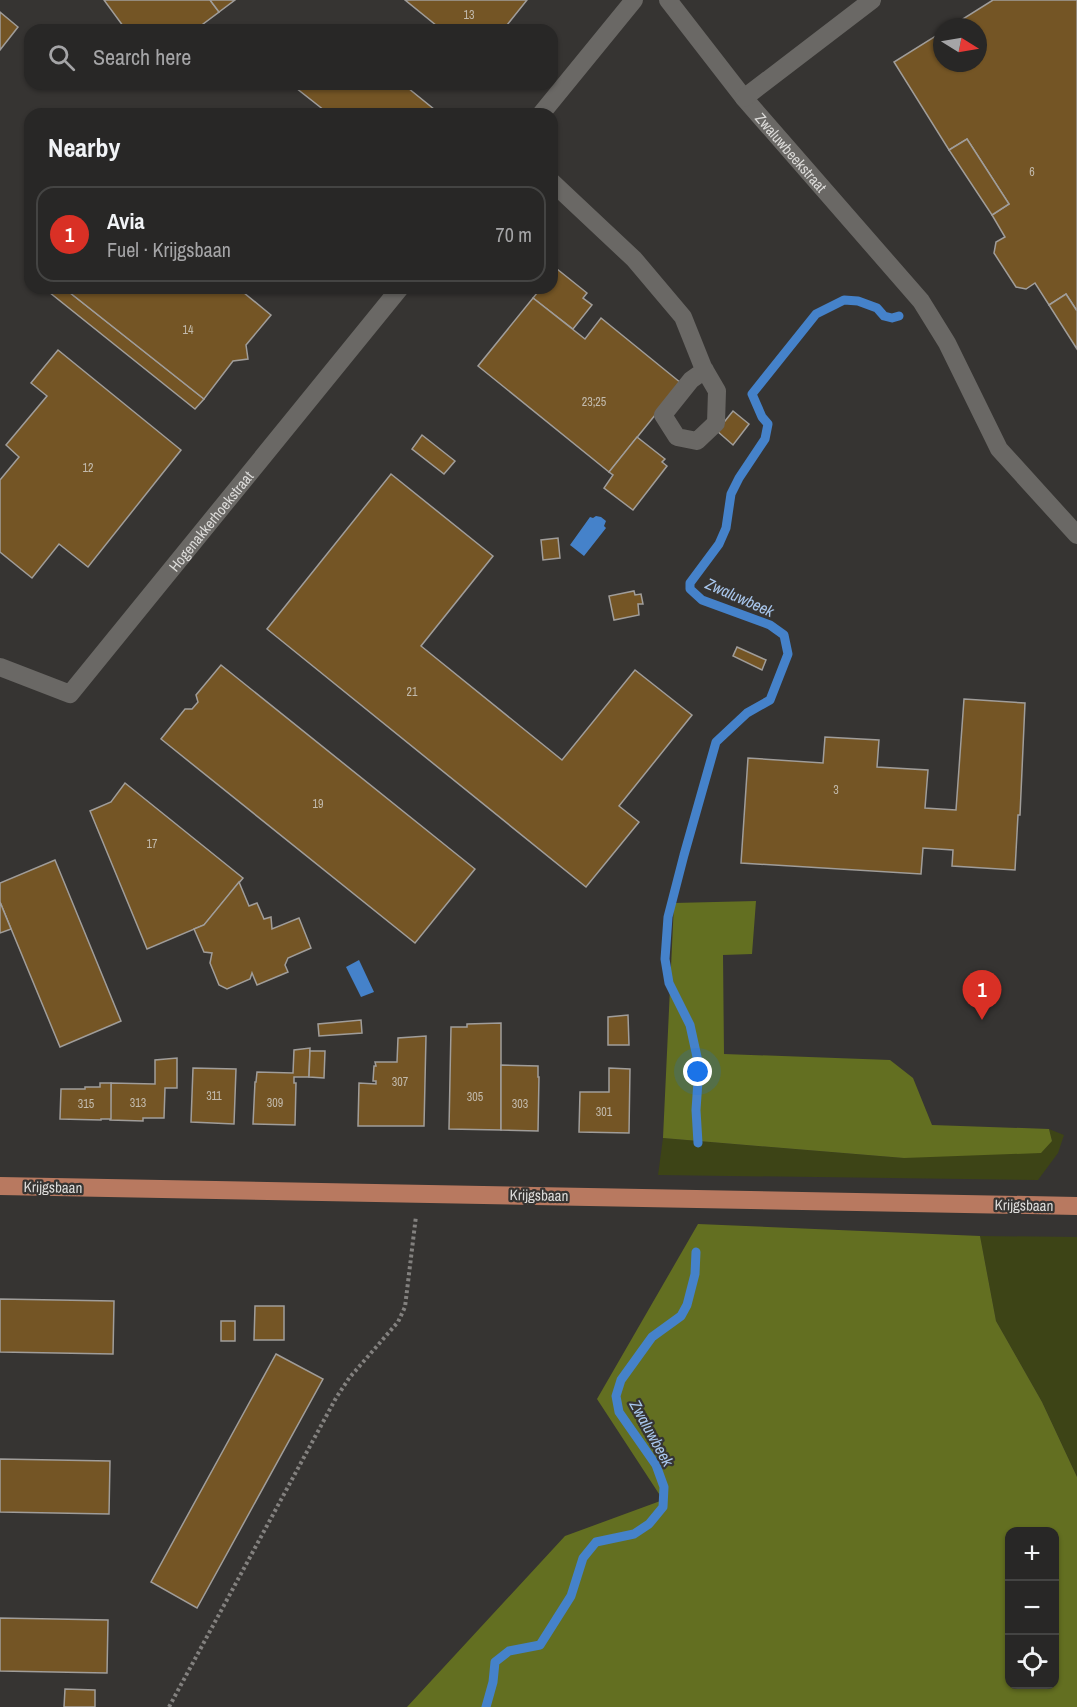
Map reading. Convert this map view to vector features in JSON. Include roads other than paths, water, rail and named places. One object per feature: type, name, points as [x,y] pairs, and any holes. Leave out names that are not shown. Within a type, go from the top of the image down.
[{"type":"main road","name":"Krijgsbaan","points":[[0,1186],[1077,1206]]},
{"type":"street","points":[[546,108],[634,0]]},
{"type":"street","name":"Zwaluwbeekstraat","points":[[668,0],[744,98],[921,301],[947,343],[999,449],[1077,535]]},
{"type":"street","points":[[744,98],[872,0]]},
{"type":"street","points":[[558,188],[634,259],[683,317],[705,370]]},
{"type":"street","name":"Hogenakkerhoekstraat","points":[[0,667],[70,694],[394,294]]},
{"type":"water","points":[[596,516],[606,521],[604,526],[606,528],[584,556],[570,545],[590,517]]},
{"type":"water","points":[[359,960],[374,992],[361,997],[346,967]]},
{"type":"waterway","name":"Zwaluwbeek","points":[[698,1143],[696,1110],[699,1066],[690,1025],[669,983],[665,959],[668,917],[716,742],[747,713],[770,700],[788,654],[784,635],[770,625],[702,600],[690,589],[690,583],[719,544],[726,528],[731,494],[765,439],[768,424],[762,417],[752,394],[816,314],[844,300],[858,301],[877,308],[884,316],[892,318],[899,316]]},
{"type":"waterway","name":"Zwaluwbeek","points":[[486,1707],[493,1682],[495,1662],[509,1651],[540,1645],[571,1596],[583,1558],[596,1542],[634,1534],[649,1524],[663,1507],[664,1487],[656,1465],[619,1412],[616,1396],[621,1380],[652,1337],[681,1316],[687,1305],[695,1274],[696,1252]]},
{"type":"place","name":"Avia","points":[[982,1020]]}]
